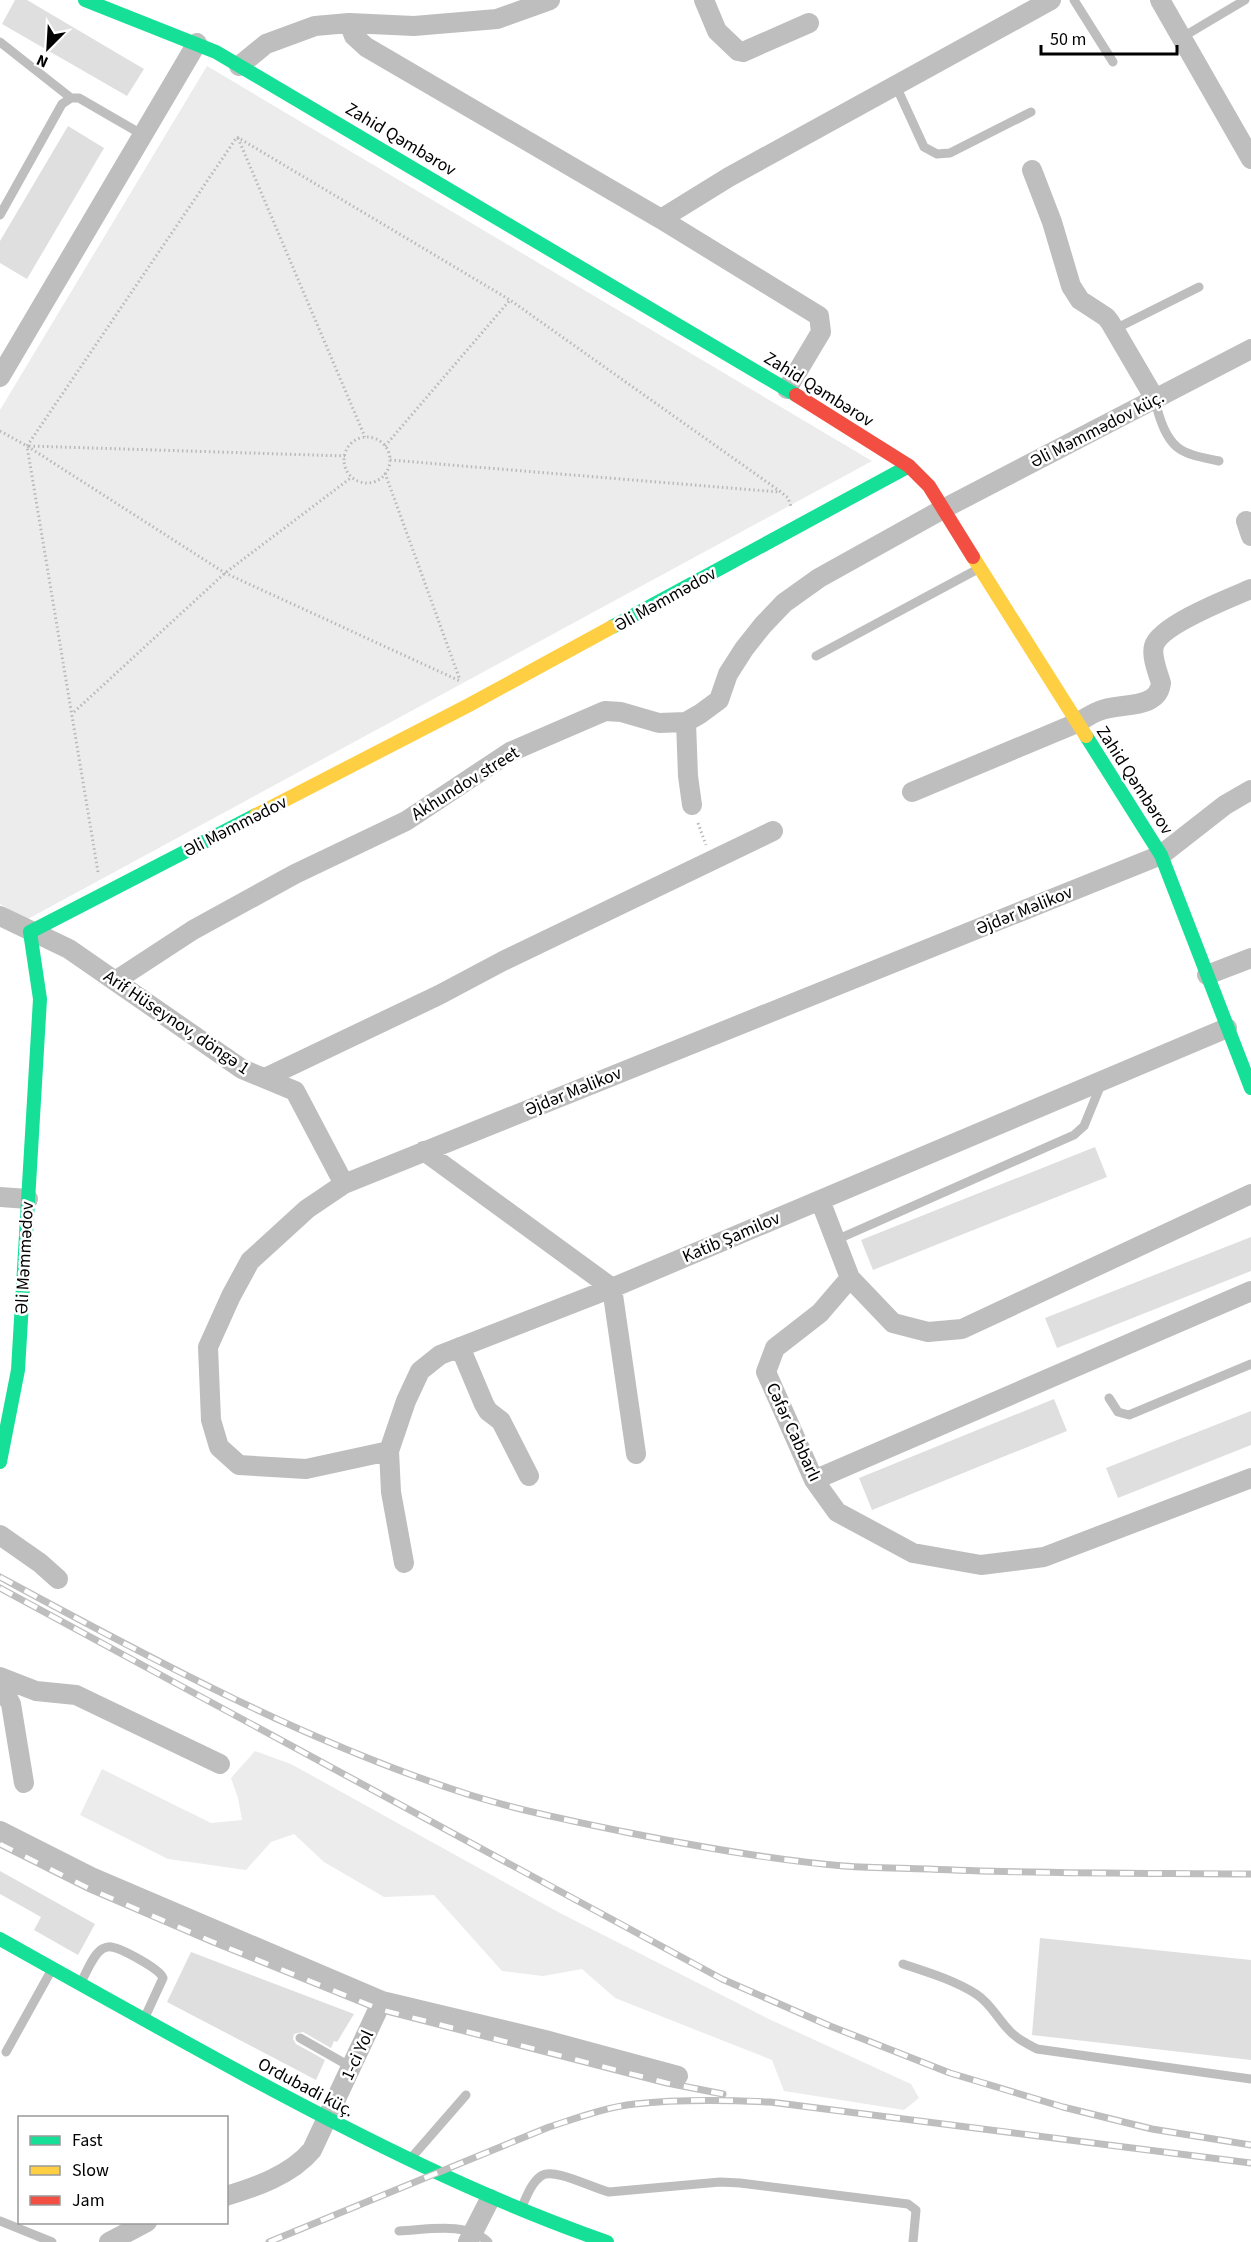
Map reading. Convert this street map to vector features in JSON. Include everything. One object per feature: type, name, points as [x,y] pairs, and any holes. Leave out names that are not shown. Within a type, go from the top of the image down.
[{"type":"street","name":"Zahid Qəmbərov","points":[[84,0],[197,43],[239,66],[787,389],[909,466],[929,486],[1161,855],[1227,1028],[1244,1050],[1251,1088]]},
{"type":"street","points":[[239,66],[266,44],[315,26],[349,23],[414,26],[497,19],[550,0]]},
{"type":"street","points":[[704,0],[717,31],[738,51],[747,52],[809,23]]},
{"type":"street","points":[[661,219],[729,177],[1051,0]]},
{"type":"street","points":[[1160,0],[1251,159]]},
{"type":"street","points":[[349,23],[354,36],[366,47],[661,219],[819,316],[821,332],[787,389]]},
{"type":"street","points":[[0,377],[197,43]]},
{"type":"street","points":[[1032,170],[1052,222],[1071,286],[1080,300],[1106,317],[1115,329],[1155,399]]},
{"type":"street","name":"Əli Məmmədov küç.","points":[[943,509],[1251,349]]},
{"type":"street","name":"Əli Məmmədov","points":[[0,1462],[18,1370],[40,999],[30,932],[480,699],[909,466]]},
{"type":"street","points":[[692,805],[688,776],[686,722],[719,700],[728,674],[763,625],[784,603],[819,578],[943,509]]},
{"type":"street","points":[[912,792],[1077,723],[1099,710],[1151,700],[1158,693],[1161,683],[1153,651],[1159,637],[1186,619],[1251,589]]},
{"type":"street","name":"Akhundov street","points":[[116,981],[193,930],[295,874],[406,821],[510,752],[605,711],[621,712],[659,723],[686,722]]},
{"type":"street","name":"Əjdər Məlikov","points":[[389,1451],[306,1469],[239,1465],[219,1447],[211,1420],[208,1347],[250,1261],[307,1209],[344,1184],[1161,855],[1225,805],[1251,790]]},
{"type":"street","points":[[265,1078],[440,995],[503,961],[772,831]]},
{"type":"street","name":"Arif Hüseynov, döngə 1","points":[[0,916],[69,949],[242,1069],[295,1091],[344,1184]]},
{"type":"street","points":[[1207,975],[1251,958]]},
{"type":"street","name":"Katib Şamilov","points":[[404,1563],[391,1492],[389,1451],[406,1401],[420,1371],[440,1355],[612,1288],[1227,1028]]},
{"type":"street","points":[[424,1151],[612,1288],[636,1454]]},
{"type":"street","points":[[820,1200],[850,1278],[893,1323],[928,1332],[962,1329],[1251,1194]]},
{"type":"street","points":[[0,1197],[28,1199]]},
{"type":"street","name":"Cəfər Cabbarlı","points":[[850,1278],[820,1313],[775,1348],[766,1372],[814,1480],[837,1512],[913,1553],[981,1565],[1044,1557],[1251,1478]]},
{"type":"street","points":[[814,1480],[1251,1291]]},
{"type":"street","points":[[460,1347],[484,1404],[501,1421],[529,1476]]},
{"type":"street","points":[[0,1535],[40,1563],[58,1579]]},
{"type":"street","points":[[0,1677],[36,1691],[76,1695],[220,1764]]},
{"type":"street","points":[[0,1684],[11,1704],[24,1783]]},
{"type":"street","points":[[0,1831],[91,1877],[382,2001],[545,2040],[678,2076]]},
{"type":"street","name":"Ordubadi küç.","points":[[0,1939],[144,2020],[408,2161],[489,2199],[607,2242]]},
{"type":"street","name":"1-ci Yol","points":[[228,2195],[289,2171],[302,2162],[312,2150],[382,2001]]},
{"type":"street","points":[[476,2239],[489,2199]]},
{"type":"street","points":[[109,2242],[145,2224]]},
{"type":"lane","points":[[1074,0],[1113,62]]},
{"type":"lane","points":[[1181,38],[1245,0]]},
{"type":"lane","points":[[0,42],[70,98]]},
{"type":"lane","points":[[896,86],[924,147],[937,154],[950,153],[1031,112]]},
{"type":"lane","points":[[0,215],[62,104],[70,98],[79,98],[143,135]]},
{"type":"lane","points":[[1115,329],[1199,287]]},
{"type":"lane","points":[[1155,399],[1159,418],[1177,447],[1191,454],[1219,461]]},
{"type":"lane","points":[[816,656],[980,568]]},
{"type":"lane","points":[[836,1239],[1074,1135],[1084,1126],[1103,1080]]},
{"type":"lane","points":[[1109,1398],[1118,1412],[1129,1415],[1251,1364]]},
{"type":"lane","points":[[80,1984],[97,1954],[111,1946],[153,1967],[161,1972],[163,1978],[144,2020]]},
{"type":"lane","points":[[903,1964],[941,1977],[976,1994],[991,2007],[1007,2029],[1019,2040],[1037,2049],[1251,2079]]},
{"type":"lane","points":[[6,2052],[52,1968]]},
{"type":"lane","points":[[300,2038],[351,2067]]},
{"type":"lane","points":[[408,2161],[466,2095]]},
{"type":"lane","points":[[520,2211],[533,2184],[542,2175],[551,2172],[609,2192],[720,2182],[740,2183],[908,2205],[916,2210],[913,2242]]},
{"type":"lane","points":[[0,2221],[52,2242]]},
{"type":"lane","points":[[399,2231],[460,2229],[476,2239]]},
{"type":"path","points":[[237,137],[510,300],[781,492],[390,460]]},
{"type":"path","points":[[237,137],[365,437]]},
{"type":"path","points":[[102,895],[27,446],[237,137]]},
{"type":"path","points":[[385,446],[510,300]]},
{"type":"path","points":[[0,431],[225,573],[460,681],[385,473]]},
{"type":"path","points":[[365,437],[372,437],[385,446],[390,460],[380,479],[365,482],[352,477],[345,464],[345,456],[351,443],[365,437]]},
{"type":"path","points":[[27,446],[345,456]]},
{"type":"path","points":[[73,712],[225,573],[352,477]]},
{"type":"path","points":[[692,805],[711,861]]},
{"type":"shaded area","points":[[207,66],[872,461],[26,920],[0,904],[0,410]]},
{"type":"shaded area","points":[[255,1751],[291,1764],[560,1913],[771,2020],[911,2084],[919,2098],[904,2110],[784,2091],[772,2060],[615,1998],[582,1969],[543,1976],[502,1971],[434,1895],[384,1897],[324,1862],[294,1834],[271,1842],[246,1870],[168,1859],[80,1815],[102,1769],[211,1823],[242,1820],[231,1778]]},
{"type":"building","points":[[15,0],[27,0],[144,69],[127,96],[2,24]]},
{"type":"building","points":[[68,126],[104,148],[27,279],[0,263],[0,241]]},
{"type":"building","points":[[1095,1147],[1107,1177],[873,1270],[861,1240]]},
{"type":"building","points":[[1251,1237],[1251,1271],[1057,1348],[1045,1318]]},
{"type":"building","points":[[1054,1399],[1067,1431],[872,1510],[859,1478]]},
{"type":"building","points":[[1251,1411],[1251,1445],[1118,1498],[1106,1468]]},
{"type":"building","points":[[0,1871],[95,1924],[78,1955],[34,1930],[41,1917],[0,1894]]},
{"type":"building","points":[[1040,1938],[1251,1960],[1251,2060],[1032,2035]]},
{"type":"building","points":[[191,1952],[354,2014],[331,2048],[303,2032],[294,2034],[293,2039],[296,2044],[325,2060],[316,2080],[167,2002]]},
{"type":"railway","points":[[0,1577],[172,1668],[289,1724],[409,1774],[470,1795],[529,1811],[709,1848],[844,1866],[1009,1872],[1251,1874]]},
{"type":"railway","points":[[0,1588],[722,1979],[830,2026],[950,2073],[1063,2107],[1152,2129],[1251,2145]]},
{"type":"railway","points":[[0,1844],[90,1889],[379,2009],[667,2083],[723,2094]]},
{"type":"railway","points":[[269,2242],[549,2127],[592,2113],[652,2102],[702,2100],[770,2102],[1251,2163]]},
{"type":"traffic: fast","points":[[85,0],[216,52],[796,395]]},
{"type":"traffic: fast","points":[[612,627],[909,466]]},
{"type":"traffic: fast","points":[[1086,736],[1161,855],[1251,1088]]},
{"type":"traffic: fast","points":[[0,1462],[18,1370],[40,999],[30,932],[256,815]]},
{"type":"traffic: fast","points":[[0,1939],[247,2076],[379,2145],[469,2187],[607,2242]]},
{"type":"traffic: slow","points":[[973,557],[1086,736]]},
{"type":"traffic: slow","points":[[256,815],[469,705],[612,627]]},
{"type":"traffic: jam","points":[[796,395],[909,466],[929,486],[973,557]]}]
